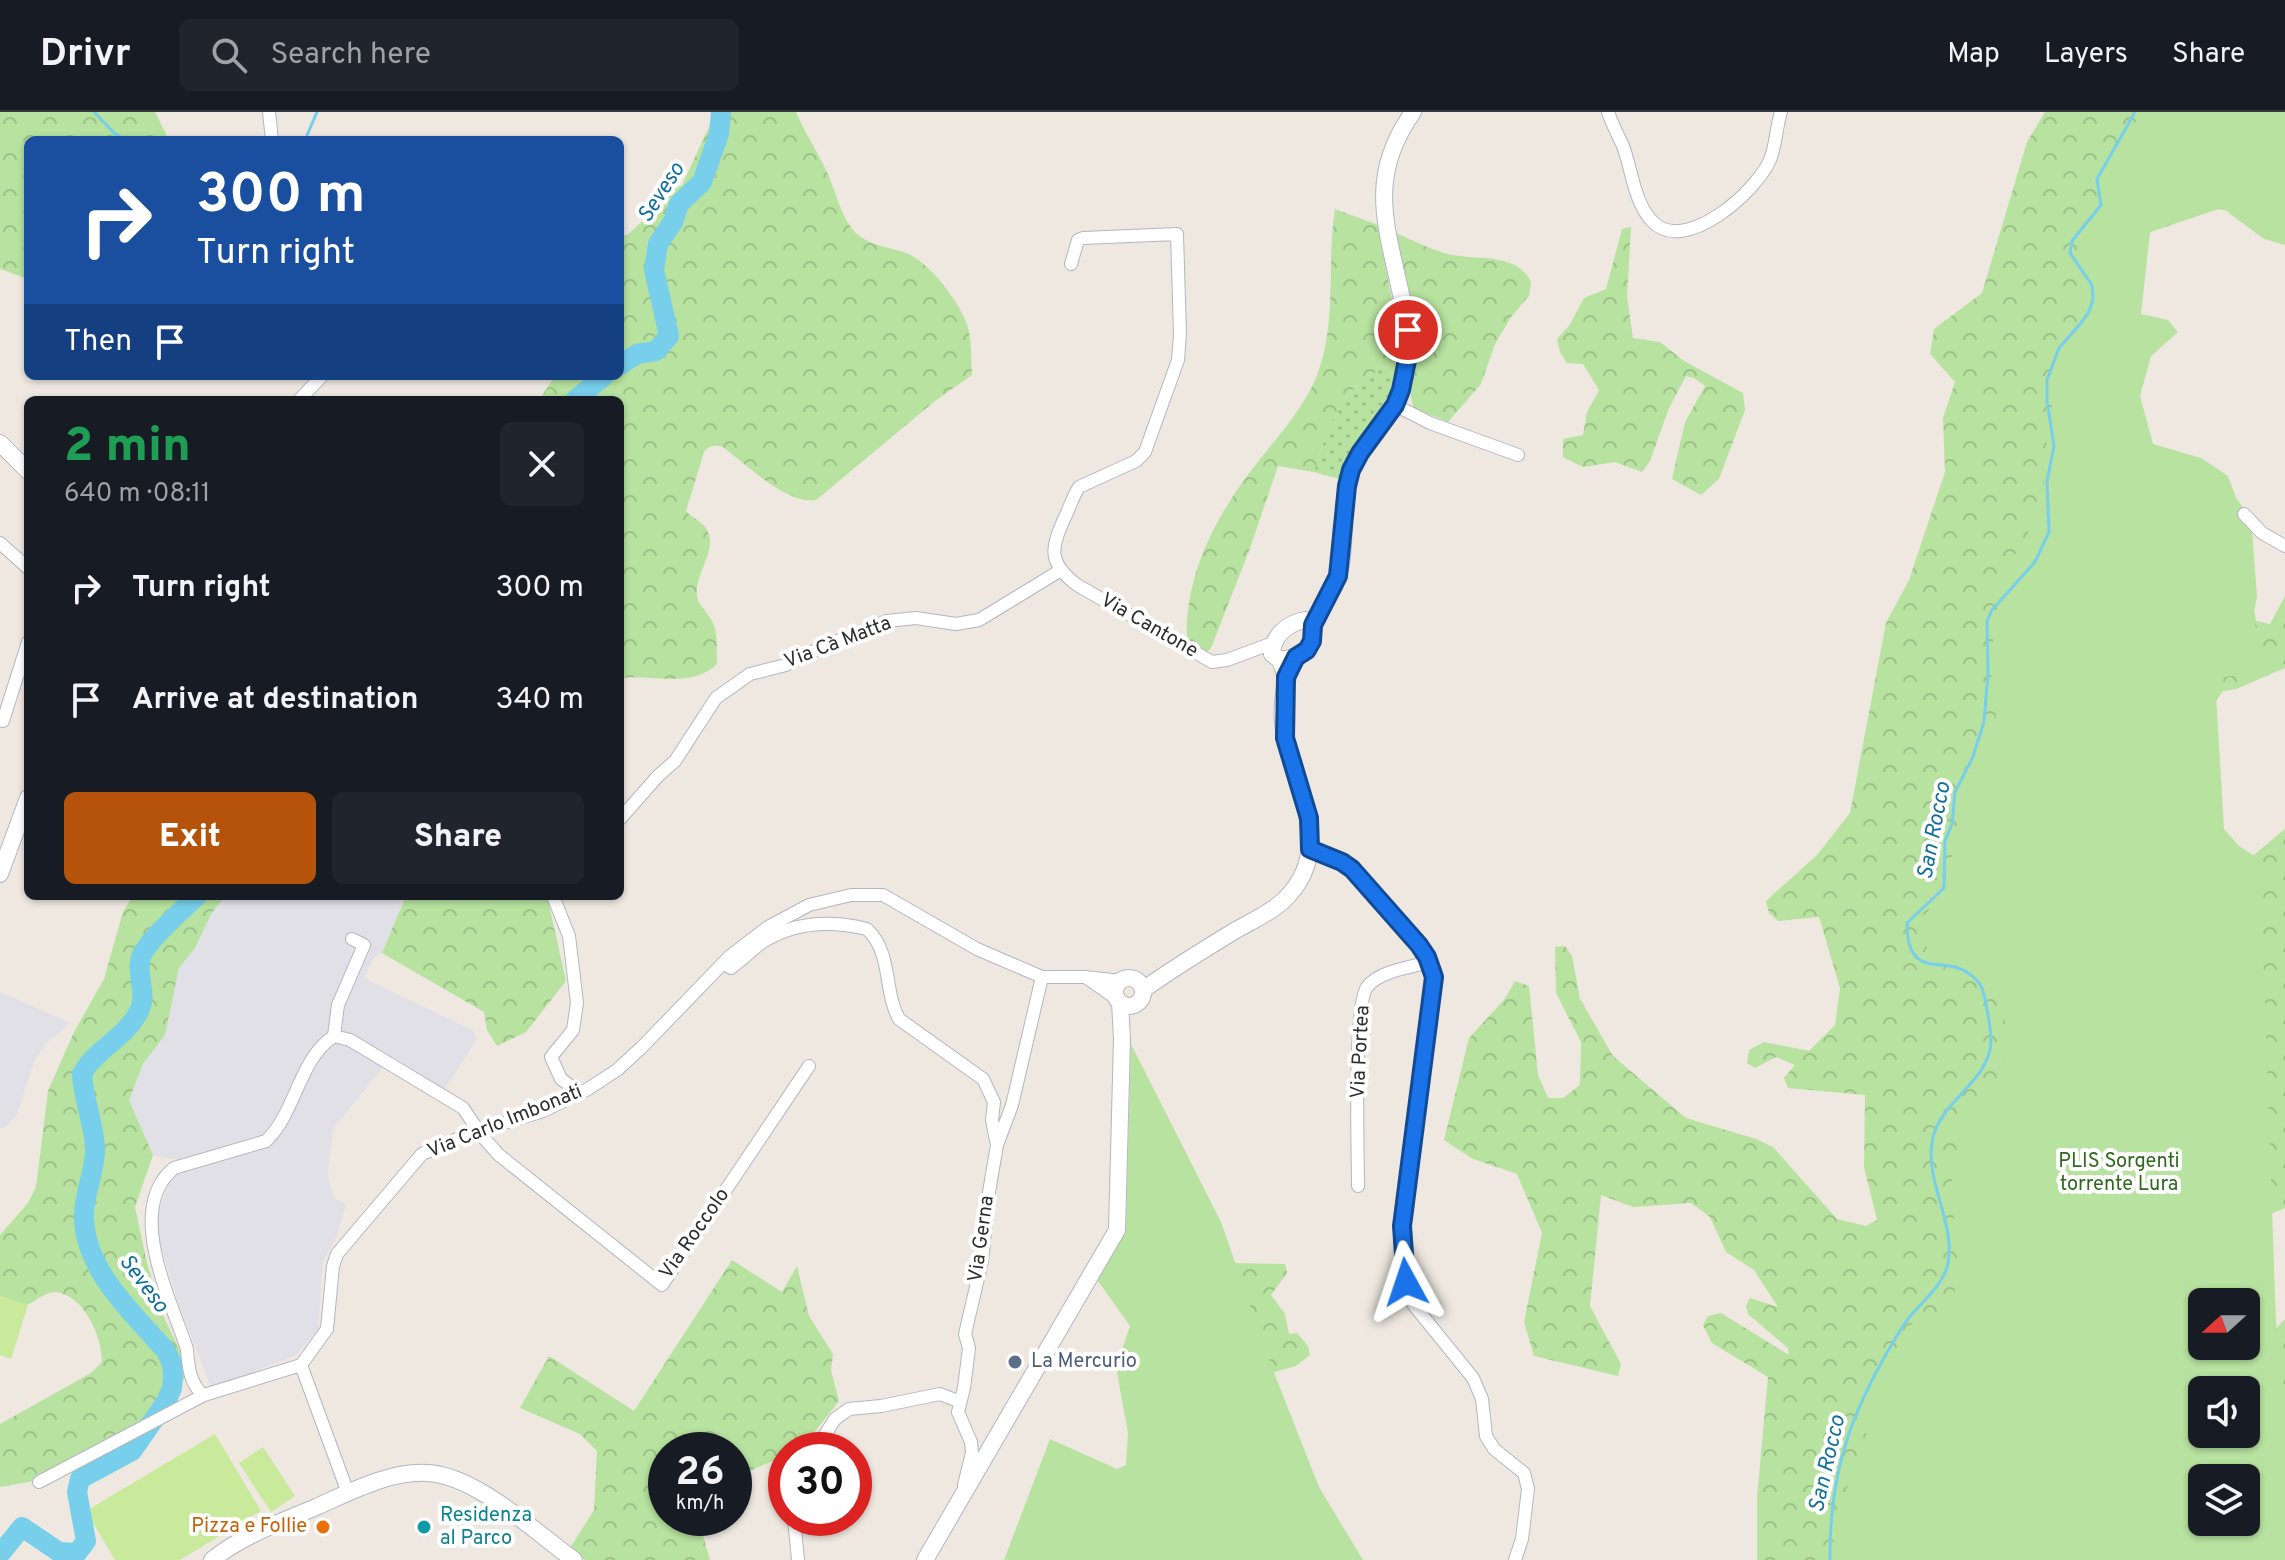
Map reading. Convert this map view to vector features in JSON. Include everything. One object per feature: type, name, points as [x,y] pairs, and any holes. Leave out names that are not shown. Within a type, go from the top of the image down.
[{"type":"street","points":[[269,112],[272,136]]},
{"type":"street","points":[[1085,977],[1128,992],[1283,902],[1300,881],[1307,866],[1309,818],[1285,738],[1286,677],[1275,653],[1283,630],[1306,623],[1336,583],[1341,564],[1351,470],[1395,405],[1405,375],[1408,330],[1383,209],[1383,179],[1393,148],[1413,112]]},
{"type":"street","points":[[1608,112],[1647,213],[1660,228],[1672,232],[1697,227],[1726,210],[1746,193],[1770,160],[1781,112]]},
{"type":"street","points":[[1058,564],[1054,541],[1079,487],[1136,461],[1145,452],[1178,360],[1180,334],[1177,234],[1083,238],[1078,240],[1071,264]]},
{"type":"street","points":[[303,396],[318,380]]},
{"type":"street","points":[[1395,405],[1430,423],[1518,455]]},
{"type":"street","points":[[0,443],[24,467]]},
{"type":"street","points":[[2244,514],[2262,533],[2285,546]]},
{"type":"street","points":[[0,543],[24,564]]},
{"type":"street","name":"Via Cantone","points":[[1058,564],[1077,585],[1212,662],[1275,653]]},
{"type":"street","name":"Via Cà Matta","points":[[624,814],[675,761],[716,698],[750,674],[786,665],[887,621],[916,618],[956,624],[979,620],[1058,564]]},
{"type":"street","points":[[1275,653],[1307,650],[1312,641],[1306,623]]},
{"type":"street","points":[[3,721],[24,655]]},
{"type":"street","points":[[0,874],[24,809]]},
{"type":"street","points":[[1310,849],[1352,869],[1419,945],[1430,962],[1434,977],[1402,1226],[1406,1282],[1413,1304],[1473,1378],[1482,1399],[1486,1436],[1494,1449],[1524,1473],[1528,1489],[1522,1539],[1515,1560]]},
{"type":"street","name":"Via Carlo Imbonati","points":[[301,1365],[327,1329],[333,1266],[342,1245],[422,1154],[479,1131],[543,1111],[617,1070],[723,963],[789,914],[830,899],[877,893],[893,898],[977,949],[1042,977],[1085,977],[1128,992]]},
{"type":"street","points":[[555,900],[569,936],[577,1003],[573,1030],[551,1057],[561,1079],[580,1093]]},
{"type":"street","points":[[723,963],[731,968],[763,942],[790,928],[813,924],[867,929],[883,953],[899,1019],[988,1085],[994,1102],[992,1120],[997,1145]]},
{"type":"street","points":[[334,1036],[338,1005],[364,945],[352,939]]},
{"type":"street","name":"Via Portea","points":[[1358,1186],[1358,1082],[1362,1003],[1366,988],[1378,978],[1430,962]]},
{"type":"street","name":"Via Gerna","points":[[958,1401],[964,1388],[969,1348],[965,1334],[982,1261],[997,1145],[1012,1105],[1042,977]]},
{"type":"street","points":[[931,1557],[960,1500],[1117,1230],[1122,1039],[1128,992]]},
{"type":"street","points":[[204,1395],[195,1385],[187,1349],[152,1240],[151,1214],[166,1174],[174,1168],[266,1141],[277,1131],[289,1111],[312,1058],[322,1044],[334,1036],[350,1040],[463,1108],[479,1131]]},
{"type":"street","name":"Via Roccolo","points":[[479,1131],[518,1171],[662,1285],[809,1066]]},
{"type":"street","points":[[39,1482],[204,1395],[301,1365],[348,1493]]},
{"type":"street","points":[[827,1432],[835,1419],[857,1407],[881,1406],[940,1394],[958,1401],[958,1412],[971,1442],[972,1453],[960,1500]]},
{"type":"street","points":[[212,1560],[278,1523],[348,1493],[396,1476],[428,1473],[480,1492],[574,1560]]},
{"type":"street","points":[[796,1536],[798,1560]]},
{"type":"shaded area","points":[[222,900],[404,900],[382,953],[374,957],[364,978],[474,1031],[477,1039],[444,1090],[392,1056],[333,1129],[328,1174],[333,1197],[346,1205],[336,1238],[323,1261],[318,1329],[295,1356],[211,1387],[179,1305],[158,1236],[156,1218],[178,1160],[153,1155],[129,1100],[143,1064],[165,1035],[179,968]]},
{"type":"shaded area","points":[[0,992],[71,1023],[47,1042],[34,1062],[17,1115],[0,1128]]},
{"type":"green space","points":[[0,112],[155,112],[167,136],[24,136],[24,278],[0,269]]},
{"type":"green space","points":[[716,112],[796,112],[855,232],[873,243],[915,258],[935,275],[953,299],[969,332],[972,375],[935,401],[816,500],[805,500],[780,490],[723,447],[713,446],[706,450],[686,511],[705,527],[709,535],[710,544],[697,591],[699,603],[714,627],[717,664],[707,672],[683,678],[624,678],[624,396],[542,396],[552,380],[624,380],[624,235],[653,212],[660,198],[682,185]]},
{"type":"green space","points":[[2045,112],[2285,112],[2227,206],[2142,235],[2130,387],[2148,449],[2249,582],[2256,621],[2270,624],[2285,596],[2285,668],[2236,689],[2223,691],[2215,702],[2183,784],[2242,865],[2285,829],[2285,1208],[2194,1246],[2172,1364],[2194,1360],[2260,1360],[2260,1346],[2285,1319],[2285,1560],[1757,1560],[1757,1498],[1768,1377],[1712,1343],[1703,1325],[1708,1316],[1721,1313],[1789,1355],[1788,1348],[1748,1314],[1746,1306],[1750,1298],[1778,1307],[1754,1270],[1726,1252],[1710,1217],[1691,1203],[1633,1207],[1601,1195],[1590,1306],[1621,1364],[1618,1376],[1534,1356],[1524,1322],[1542,1233],[1517,1174],[1473,1159],[1444,1140],[1469,1038],[1504,1000],[1515,981],[1529,986],[1538,1075],[1548,1098],[1563,1098],[1580,1085],[1581,1042],[1556,993],[1555,947],[1565,946],[1572,956],[1580,999],[1613,1056],[1686,1118],[1773,1147],[1837,1219],[1866,1226],[1877,1220],[1864,1167],[1865,1095],[1788,1088],[1784,1078],[1795,1065],[1776,1057],[1755,1068],[1747,1063],[1749,1050],[1764,1042],[1809,1051],[1835,1025],[1840,988],[1819,917],[1778,921],[1769,913],[1766,901],[1817,855],[1850,813],[1886,623],[1909,580],[1945,472],[1943,418],[1955,382],[1930,354],[1934,329],[1982,293],[2027,142]]},
{"type":"green space","name":"PLIS Sorgenti torrente Lura","points":[[2142,112],[2285,112],[2285,245],[2264,239],[2225,210],[2209,209],[2150,232],[2141,314],[2168,320],[2178,332],[2151,356],[2140,396],[2153,444],[2201,458],[2228,476],[2236,498],[2251,518],[2257,596],[2253,618],[2270,671],[2215,678],[2224,829],[2239,846],[2260,860],[2276,1324],[2285,1407],[2285,1560],[1836,1560],[1832,1546],[1852,1465],[1870,1447],[1850,1394],[1864,1383],[1893,1373],[1900,1344],[1908,1328],[1922,1318],[1950,1307],[1957,1279],[1952,1184],[1956,1151],[1965,1124],[1993,1092],[2002,1066],[2006,1005],[2002,987],[1996,980],[1951,972],[1925,945],[1919,927],[1923,916],[1932,907],[1960,835],[1958,790],[1961,773],[1992,742],[1998,704],[1991,686],[1993,641],[2005,571],[2042,510],[2047,440],[2052,428],[2052,363],[2080,327],[2083,308],[2082,225],[2095,202],[2100,184],[2096,172],[2129,132]]},
{"type":"green space","points":[[1335,209],[1378,225],[1399,338],[1399,361],[1365,380],[1342,404],[1326,435],[1314,472],[1278,466],[1249,551],[1211,648],[1206,653],[1187,641],[1191,591],[1198,566],[1231,499],[1284,430],[1316,378],[1327,336]]},
{"type":"green space","points":[[1631,227],[1627,297],[1633,338],[1660,342],[1684,361],[1743,393],[1745,410],[1719,479],[1701,495],[1672,479],[1685,422],[1705,386],[1694,378],[1686,376],[1669,408],[1650,461],[1642,472],[1615,462],[1583,467],[1563,457],[1563,439],[1583,435],[1587,412],[1599,390],[1583,364],[1567,363],[1557,339],[1569,326],[1584,298],[1606,289],[1622,229]]},
{"type":"green space","points":[[1396,233],[1444,253],[1504,261],[1524,272],[1531,282],[1529,296],[1511,317],[1495,344],[1481,384],[1448,422],[1414,408],[1412,401],[1414,343]]},
{"type":"green space","points":[[1399,361],[1394,388],[1345,460],[1339,479],[1314,472],[1326,435],[1342,404],[1365,380]]},
{"type":"green space","points":[[130,900],[222,900],[211,914],[195,948],[179,968],[165,1035],[143,1064],[129,1100],[153,1155],[135,1207],[147,1263],[165,1320],[184,1358],[186,1375],[173,1399],[167,1421],[67,1475],[0,1487],[0,1424],[91,1373],[102,1362],[99,1341],[90,1319],[66,1295],[52,1292],[27,1305],[0,1296],[0,1235],[28,1203],[36,1187],[48,1091],[74,1032],[104,979],[123,912]]},
{"type":"green space","points":[[404,900],[548,900],[566,981],[526,1032],[497,1046],[487,1030],[484,1012],[382,953]]},
{"type":"green space","points":[[1131,1044],[1221,1222],[1269,1360],[1319,1487],[1363,1560],[1004,1560],[1050,1439],[1117,1469],[1126,1465],[1128,1433],[1116,1367],[1130,1326],[1096,1278],[1126,1229]]},
{"type":"green space","points":[[732,1260],[782,1292],[797,1266],[809,1316],[833,1354],[831,1370],[839,1401],[814,1432],[768,1432],[768,1463],[752,1470],[752,1432],[648,1432],[648,1536],[703,1536],[710,1560],[585,1560],[570,1548],[594,1510],[597,1451],[580,1434],[520,1408],[549,1356],[634,1411]]},
{"type":"green space","points":[[1231,1263],[1285,1264],[1287,1273],[1271,1295],[1285,1314],[1289,1334],[1297,1333],[1308,1346],[1310,1355],[1296,1366],[1267,1374]]},
{"type":"green space","points":[[0,1296],[28,1305],[11,1359],[0,1355]]},
{"type":"green space","points":[[215,1434],[261,1511],[180,1560],[115,1560],[86,1511]]},
{"type":"green space","points":[[263,1447],[295,1496],[271,1512],[239,1463]]},
{"type":"waterway","points":[[94,112],[119,136]]},
{"type":"waterway","points":[[307,136],[317,112]]},
{"type":"waterway","name":"Seveso","points":[[624,362],[637,354],[656,351],[669,336],[654,270],[658,244],[673,222],[679,204],[702,182],[719,134],[721,112]]},
{"type":"waterway","name":"San Rocco","points":[[1830,1560],[1834,1495],[1858,1410],[1903,1326],[1941,1281],[1948,1263],[1948,1232],[1932,1169],[1933,1137],[1946,1112],[1983,1067],[1991,1040],[1980,984],[1958,968],[1920,960],[1913,953],[1907,923],[1944,888],[1945,841],[1952,824],[1955,792],[1972,759],[1984,722],[1988,673],[1987,621],[1992,610],[2035,562],[2049,532],[2047,481],[2054,446],[2047,380],[2059,348],[2089,312],[2093,299],[2092,285],[2070,253],[2072,241],[2101,205],[2097,179],[2135,112]]},
{"type":"waterway","name":"Seveso","points":[[580,396],[599,380]]},
{"type":"waterway","name":"Seveso","points":[[0,1554],[22,1527],[59,1552],[77,1553],[86,1541],[77,1492],[80,1479],[132,1451],[166,1402],[172,1388],[172,1364],[166,1351],[112,1288],[91,1252],[84,1213],[95,1152],[82,1074],[137,1015],[142,1001],[142,954],[155,936],[193,900]]},
{"type":"place","name":"La Mercurio","points":[[1015,1362]]},
{"type":"place","name":"Pizza e Follie","points":[[323,1527]]},
{"type":"place","name":"Residenza al Parco","points":[[424,1527]]},
{"type":"route","points":[[1406,1282],[1402,1226],[1434,977],[1432,966],[1419,945],[1352,869],[1310,849],[1309,818],[1285,738],[1284,693],[1286,677],[1296,657],[1307,650],[1312,641],[1313,625],[1336,583],[1341,564],[1351,470],[1395,405],[1405,375],[1408,330]]}]
